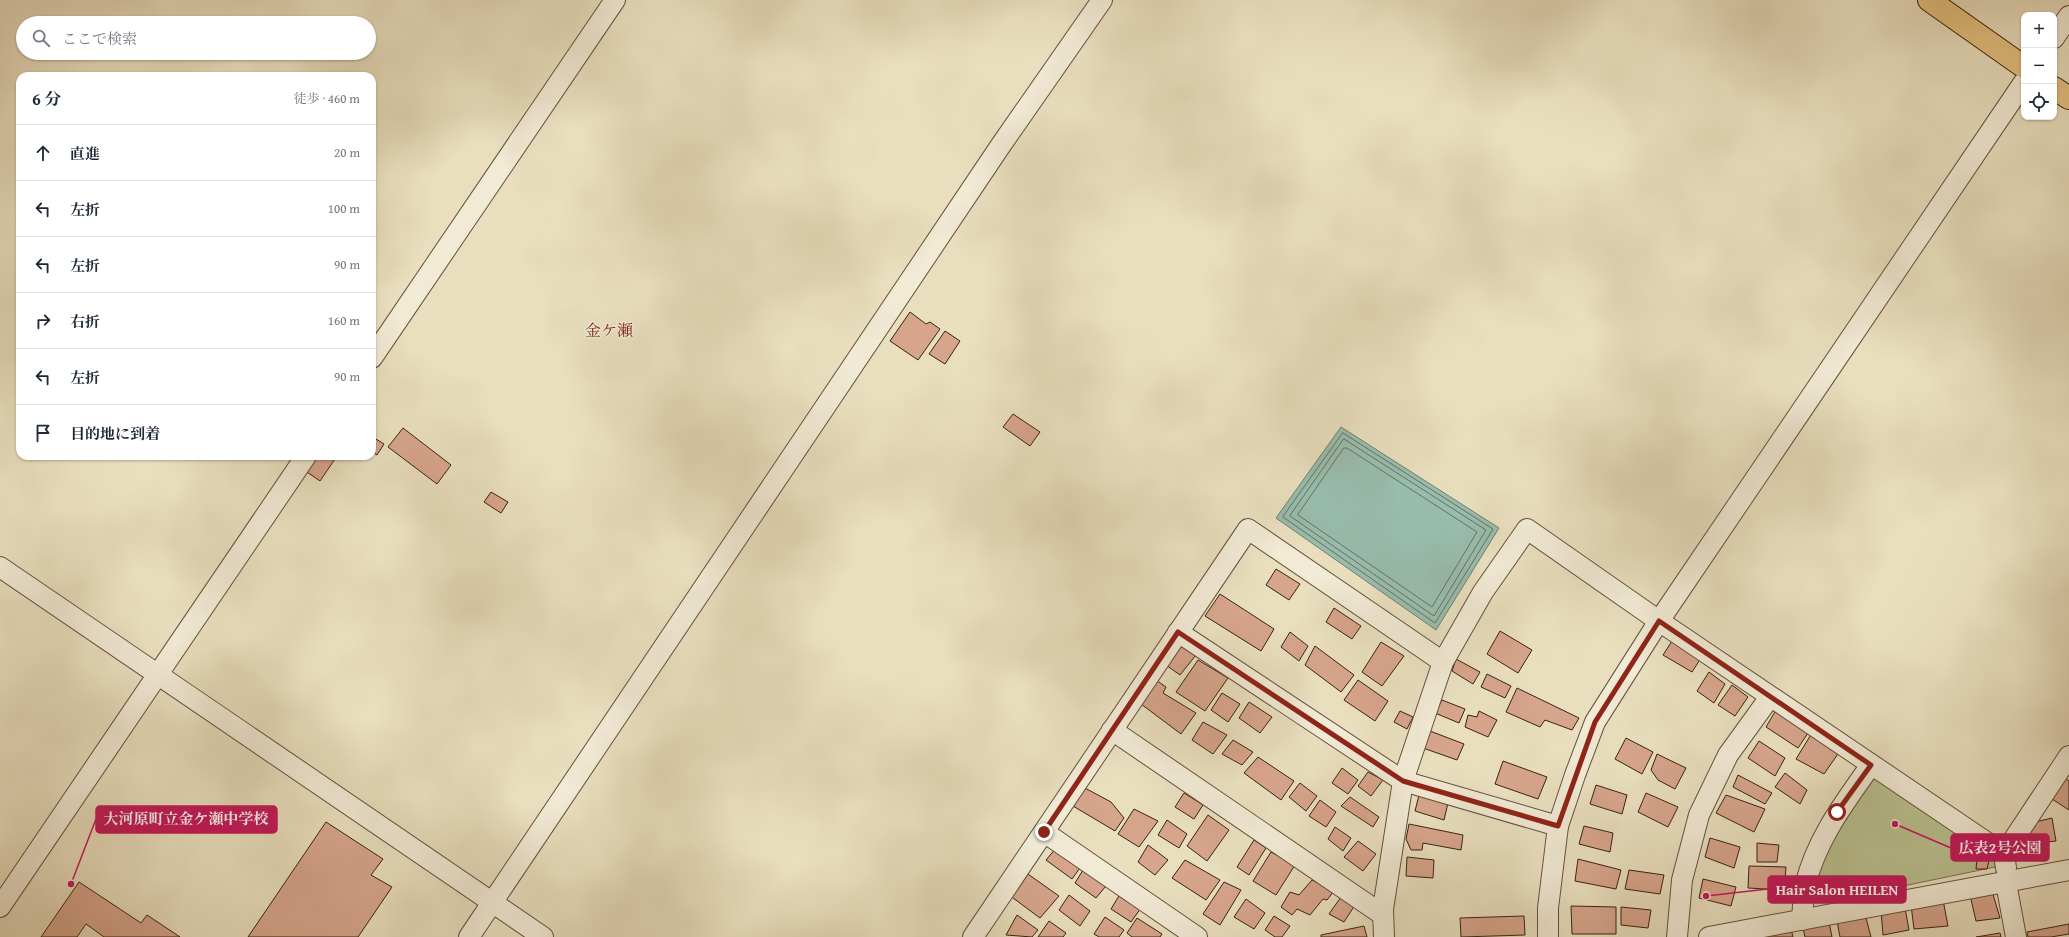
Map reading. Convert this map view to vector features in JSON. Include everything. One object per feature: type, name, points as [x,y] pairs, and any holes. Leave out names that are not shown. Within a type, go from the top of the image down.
[{"type":"main road","points":[[1929,0],[2021,65]]},
{"type":"main road","points":[[2057,90],[2069,98]]},
{"type":"street","points":[[376,352],[615,0]]},
{"type":"street","points":[[469,937],[1001,145],[1102,0]]},
{"type":"street","points":[[2057,34],[2069,16]]},
{"type":"street","points":[[1548,937],[1548,908],[1558,826],[1595,722],[1659,621],[2023,84]]},
{"type":"street","points":[[0,908],[303,460]]},
{"type":"street","points":[[973,937],[1248,529],[1443,662]]},
{"type":"street","points":[[1384,937],[1383,915],[1403,781],[1443,662],[1483,592],[1527,529],[1770,697],[2004,854]]},
{"type":"street","points":[[0,567],[542,937]]},
{"type":"street","points":[[1178,632],[1403,781],[1558,826]]},
{"type":"street","points":[[1677,937],[1682,880],[1699,814],[1728,755],[1770,697]]},
{"type":"street","points":[[1112,730],[1383,915]]},
{"type":"street","points":[[2016,937],[2004,854],[2069,756]]},
{"type":"street","points":[[1802,920],[1805,886],[1816,852],[1837,812],[1871,765]]},
{"type":"street","points":[[1044,832],[1197,937]]},
{"type":"street","points":[[1709,937],[2069,870]]},
{"type":"shaded area","points":[[1876,773],[1996,854],[1995,867],[1821,903],[1812,886],[1829,841]]},
{"type":"water","points":[[1341,427],[1499,528],[1436,630],[1276,518]]},
{"type":"building","points":[[910,312],[926,324],[930,322],[940,329],[918,360],[890,341]]},
{"type":"building","points":[[945,331],[960,341],[945,364],[929,354]]},
{"type":"building","points":[[1013,414],[1040,432],[1030,446],[1003,427]]},
{"type":"building","points":[[403,428],[451,465],[437,484],[388,447]]},
{"type":"building","points":[[376,439],[384,444],[376,454]]},
{"type":"building","points":[[311,460],[334,460],[320,481],[304,470]]},
{"type":"building","points":[[491,492],[508,502],[501,513],[484,502]]},
{"type":"building","points":[[1276,569],[1300,584],[1289,600],[1266,585]]},
{"type":"building","points":[[1220,594],[1274,629],[1261,651],[1205,616]]},
{"type":"building","points":[[1334,608],[1361,626],[1352,639],[1326,622]]},
{"type":"building","points":[[1500,631],[1532,650],[1518,673],[1487,654]]},
{"type":"building","points":[[1290,632],[1308,646],[1299,661],[1281,647]]},
{"type":"building","points":[[1672,641],[1701,658],[1692,672],[1663,655]]},
{"type":"building","points":[[1177,642],[1196,655],[1180,675],[1163,663]]},
{"type":"building","points":[[1381,642],[1404,656],[1382,686],[1362,672]]},
{"type":"building","points":[[1315,646],[1354,675],[1341,692],[1305,665]]},
{"type":"building","points":[[1456,659],[1480,672],[1473,684],[1452,671]]},
{"type":"building","points":[[1198,660],[1228,678],[1205,711],[1176,692]]},
{"type":"building","points":[[1709,672],[1725,684],[1714,703],[1697,691]]},
{"type":"building","points":[[1487,674],[1511,686],[1505,698],[1481,687]]},
{"type":"building","points":[[1153,678],[1166,687],[1163,693],[1196,713],[1181,734],[1137,701]]},
{"type":"building","points":[[1358,680],[1388,701],[1375,721],[1344,700]]},
{"type":"building","points":[[1732,685],[1748,697],[1735,716],[1718,705]]},
{"type":"building","points":[[1517,688],[1579,718],[1572,730],[1545,720],[1540,727],[1506,712]]},
{"type":"building","points":[[1222,693],[1240,704],[1228,722],[1211,710]]},
{"type":"building","points":[[1442,700],[1465,709],[1459,723],[1435,713]]},
{"type":"building","points":[[1249,702],[1272,717],[1260,733],[1239,718]]},
{"type":"building","points":[[1776,710],[1810,730],[1798,748],[1766,727]]},
{"type":"building","points":[[1400,711],[1413,717],[1407,729],[1394,722]]},
{"type":"building","points":[[1479,711],[1497,720],[1488,737],[1465,727],[1468,715],[1477,717]]},
{"type":"building","points":[[1203,722],[1227,735],[1213,754],[1192,740]]},
{"type":"building","points":[[1430,731],[1464,744],[1457,760],[1423,748]]},
{"type":"building","points":[[1812,733],[1840,751],[1824,774],[1796,759]]},
{"type":"building","points":[[1626,738],[1653,752],[1642,774],[1615,759]]},
{"type":"building","points":[[1233,740],[1253,752],[1242,765],[1222,754]]},
{"type":"building","points":[[1759,741],[1785,758],[1775,776],[1748,758]]},
{"type":"building","points":[[1657,754],[1686,768],[1675,789],[1658,780],[1651,770]]},
{"type":"building","points":[[1258,757],[1294,781],[1281,800],[1244,773]]},
{"type":"building","points":[[1503,761],[1547,777],[1538,799],[1495,784]]},
{"type":"building","points":[[1342,768],[1358,780],[1348,794],[1332,783]]},
{"type":"building","points":[[1368,772],[1383,780],[1371,796],[1358,786]]},
{"type":"building","points":[[1785,773],[1807,790],[1800,804],[1775,787]]},
{"type":"building","points":[[1738,775],[1772,793],[1765,804],[1733,787]]},
{"type":"building","points":[[2065,778],[2069,781],[2069,810],[2052,799]]},
{"type":"building","points":[[1300,783],[1317,796],[1306,811],[1289,797]]},
{"type":"building","points":[[1596,785],[1627,795],[1622,814],[1590,804]]},
{"type":"building","points":[[1083,787],[1111,802],[1124,818],[1115,831],[1073,806]]},
{"type":"building","points":[[1184,793],[1203,805],[1194,819],[1175,807]]},
{"type":"building","points":[[1646,793],[1678,807],[1668,827],[1638,812]]},
{"type":"building","points":[[1419,795],[1448,803],[1444,820],[1415,811]]},
{"type":"building","points":[[1726,795],[1765,809],[1754,832],[1716,813]]},
{"type":"building","points":[[1350,797],[1379,817],[1373,827],[1341,806]]},
{"type":"building","points":[[1320,800],[1336,812],[1326,827],[1309,816]]},
{"type":"building","points":[[1134,809],[1158,821],[1139,847],[1118,834]]},
{"type":"building","points":[[1208,815],[1229,830],[1207,861],[1187,846]]},
{"type":"building","points":[[2052,818],[2056,841],[2048,842],[2047,850],[2032,853],[2028,828],[2035,827],[2035,822]]},
{"type":"building","points":[[1167,820],[1187,834],[1179,848],[1158,835]]},
{"type":"building","points":[[326,822],[383,859],[371,875],[392,887],[358,937],[248,937]]},
{"type":"building","points":[[1409,824],[1463,835],[1461,850],[1423,843],[1422,850],[1411,850],[1406,839]]},
{"type":"building","points":[[1584,826],[1613,833],[1610,852],[1579,844]]},
{"type":"building","points":[[1335,827],[1351,838],[1343,851],[1328,839]]},
{"type":"building","points":[[1710,838],[1740,847],[1734,868],[1705,857]]},
{"type":"building","points":[[1254,840],[1266,848],[1249,875],[1237,867]]},
{"type":"building","points":[[1358,841],[1376,854],[1363,871],[1344,857]]},
{"type":"building","points":[[1757,843],[1779,845],[1777,862],[1757,862]]},
{"type":"building","points":[[1148,845],[1168,860],[1155,875],[1138,862]]},
{"type":"building","points":[[1056,848],[1082,865],[1072,879],[1046,860]]},
{"type":"building","points":[[1978,849],[1991,852],[1987,869],[1976,869]]},
{"type":"building","points":[[1271,852],[1295,865],[1276,895],[1253,881]]},
{"type":"building","points":[[1407,857],[1434,860],[1433,878],[1406,876]]},
{"type":"building","points":[[1578,859],[1621,870],[1616,889],[1575,881]]},
{"type":"building","points":[[1185,860],[1220,880],[1206,900],[1172,878]]},
{"type":"building","points":[[1749,866],[1786,867],[1784,890],[1748,888]]},
{"type":"building","points":[[1083,870],[1106,886],[1096,898],[1075,883]]},
{"type":"building","points":[[1629,870],[1664,875],[1660,894],[1625,889]]},
{"type":"building","points":[[1025,872],[1059,896],[1040,918],[1009,895]]},
{"type":"building","points":[[1703,879],[1736,887],[1731,906],[1699,898]]},
{"type":"building","points":[[1312,880],[1334,891],[1327,900],[1323,899],[1310,915],[1297,909],[1292,915],[1281,907],[1290,892],[1299,895]]},
{"type":"building","points":[[79,882],[141,923],[147,915],[180,937],[104,937],[86,924],[77,937],[41,937]]},
{"type":"building","points":[[1224,882],[1241,890],[1220,925],[1203,914]]},
{"type":"building","points":[[1992,891],[2000,918],[1976,921],[1970,895]]},
{"type":"building","points":[[1120,894],[1141,908],[1131,922],[1111,909]]},
{"type":"building","points":[[1069,895],[1090,911],[1080,926],[1059,910]]},
{"type":"building","points":[[1341,897],[1355,905],[1344,922],[1329,914]]},
{"type":"building","points":[[1246,899],[1265,913],[1254,929],[1234,917]]},
{"type":"building","points":[[1943,900],[1948,926],[1914,929],[1911,905]]},
{"type":"building","points":[[1571,906],[1616,907],[1616,934],[1572,934]]},
{"type":"building","points":[[1621,907],[1651,910],[1648,928],[1621,925]]},
{"type":"building","points":[[1905,908],[1909,930],[1883,935],[1881,911]]},
{"type":"building","points":[[1017,915],[1038,930],[1032,937],[1006,935]]},
{"type":"building","points":[[1274,916],[1290,926],[1282,937],[1275,937],[1265,930]]},
{"type":"building","points":[[1524,916],[1525,935],[1461,937],[1460,918]]},
{"type":"building","points":[[1105,917],[1124,930],[1119,937],[1099,937],[1094,934]]},
{"type":"building","points":[[1137,918],[1162,934],[1160,937],[1132,937],[1127,933]]},
{"type":"building","points":[[1866,918],[1871,937],[1840,937],[1837,921]]},
{"type":"building","points":[[1049,921],[1066,933],[1063,937],[1038,937]]},
{"type":"building","points":[[1829,922],[1832,937],[1805,937],[1803,928]]},
{"type":"building","points":[[2069,924],[2069,934],[2051,937],[2028,937],[2027,932]]},
{"type":"building","points":[[1790,925],[1793,937],[1766,937],[1765,932]]},
{"type":"building","points":[[1364,926],[1367,937],[1321,937],[1321,935]]},
{"type":"building","points":[[2000,933],[2001,937],[1976,937]]},
{"type":"place","name":"広表2号公園","points":[[1895,824]]},
{"type":"place","name":"大河原町立金ケ瀬中学校","points":[[71,884]]},
{"type":"place","name":"Hair Salon HEILEN","points":[[1706,896]]},
{"type":"district","name":"金ケ瀬","points":[[609,330]]},
{"type":"route","points":[[1044,832],[1178,632],[1403,781],[1558,826],[1595,722],[1659,621],[1871,765],[1837,812]]}]
